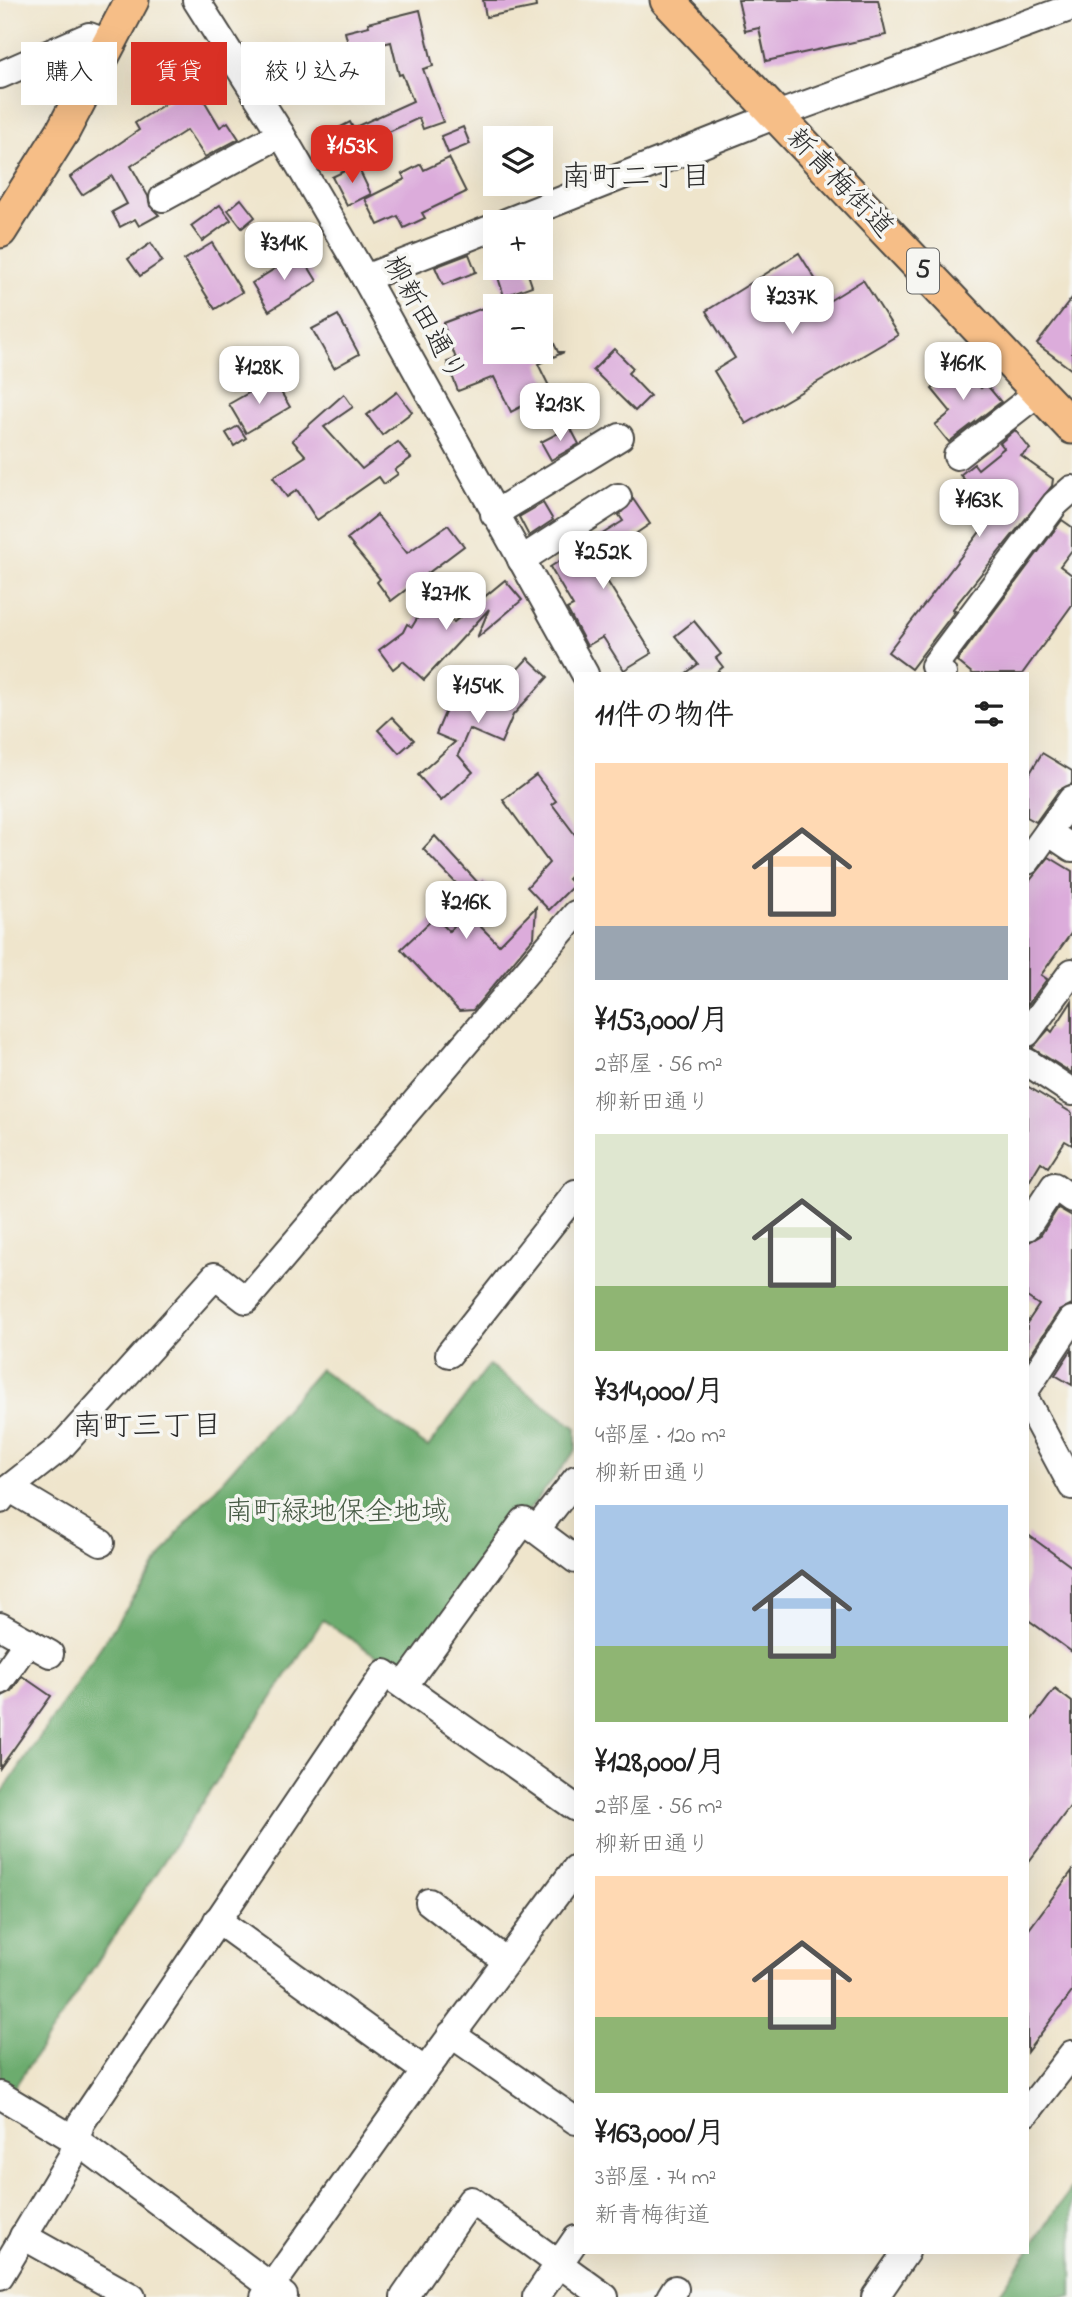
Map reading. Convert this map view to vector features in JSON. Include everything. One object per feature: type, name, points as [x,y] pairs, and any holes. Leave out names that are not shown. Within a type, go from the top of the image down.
[{"type":"main road","points":[[111,42],[132,0]]},
{"type":"main road","name":"新青梅街道","points":[[667,0],[774,116],[1072,427]]},
{"type":"main road","points":[[0,231],[77,105]]},
{"type":"street","name":"柳新田通り","points":[[196,0],[281,134],[365,278],[583,672]]},
{"type":"street","points":[[536,210],[774,116],[1072,7]]},
{"type":"street","points":[[75,42],[89,36],[105,42]]},
{"type":"street","points":[[0,75],[21,66]]},
{"type":"street","points":[[163,198],[281,134]]},
{"type":"street","points":[[365,278],[483,232]]},
{"type":"street","points":[[957,456],[1040,392]]},
{"type":"street","points":[[495,514],[620,437]]},
{"type":"street","points":[[521,560],[618,497]]},
{"type":"street","points":[[941,672],[934,666],[1069,498]]},
{"type":"street","points":[[1029,858],[1072,799]]},
{"type":"street","points":[[1048,832],[1072,848]]},
{"type":"street","points":[[101,1543],[4,1494],[60,1448],[215,1276],[246,1300],[574,916]]},
{"type":"street","points":[[1029,1030],[1072,972]]},
{"type":"street","points":[[1029,1063],[1072,1092]]},
{"type":"street","points":[[1029,1224],[1054,1186],[1072,1199]]},
{"type":"street","points":[[449,1354],[574,1196]]},
{"type":"street","points":[[1029,1385],[1072,1320]]},
{"type":"street","points":[[1029,1406],[1072,1486]]},
{"type":"street","points":[[536,1530],[574,1482]]},
{"type":"street","points":[[404,1686],[524,1521],[574,1558]]},
{"type":"street","points":[[0,1626],[39,1647],[0,1681]]},
{"type":"street","points":[[0,2276],[72,2156],[81,2123],[385,1673],[574,1807]]},
{"type":"street","points":[[0,2095],[77,2141],[273,2294],[425,2071],[574,1871]]},
{"type":"street","points":[[429,1902],[506,1961]]},
{"type":"street","points":[[217,1920],[425,2071]]},
{"type":"street","points":[[452,2034],[574,2120]]},
{"type":"street","points":[[1029,2109],[1072,2054]]},
{"type":"street","points":[[404,2297],[471,2200],[605,2297]]},
{"type":"street","points":[[23,2236],[132,2297]]},
{"type":"street","points":[[536,2297],[574,2242]]},
{"type":"street","points":[[875,2297],[905,2254]]},
{"type":"green space","name":"南町緑地保全地域","points":[[489,1365],[574,1427],[574,1453],[401,1673],[323,1620],[14,2088],[0,2081],[0,1796],[181,1528],[320,1369],[428,1447]]},
{"type":"green space","points":[[1072,2187],[1072,2297],[997,2297],[1026,2254],[1029,2254],[1029,2250]]},
{"type":"building","points":[[483,0],[535,0],[536,7],[486,17]]},
{"type":"building","points":[[738,0],[878,0],[886,35],[766,61],[759,28],[745,31]]},
{"type":"building","points":[[420,10],[433,66],[423,69],[443,122],[423,129],[419,118],[345,152],[333,131],[350,122],[353,128],[413,101],[402,74],[399,75],[391,42],[348,42],[345,32],[369,26],[368,23]]},
{"type":"building","points":[[163,105],[207,105],[220,127],[228,122],[239,139],[205,157],[187,130],[131,166],[148,196],[150,206],[159,215],[139,226],[135,219],[120,227],[112,212],[127,204],[112,176],[82,195],[70,177],[139,130],[135,123]]},
{"type":"building","points":[[463,127],[470,144],[448,153],[441,136]]},
{"type":"building","points":[[449,158],[466,192],[422,213],[425,218],[404,228],[398,216],[378,225],[365,199],[405,179],[402,174],[421,164],[424,170]]},
{"type":"building","points":[[357,165],[371,194],[347,206],[332,177]]},
{"type":"building","points":[[241,199],[255,217],[242,228],[228,210]]},
{"type":"building","points":[[220,205],[231,220],[202,241],[191,226]]},
{"type":"building","points":[[151,243],[162,261],[140,276],[128,259]]},
{"type":"building","points":[[212,243],[242,292],[215,309],[184,260]]},
{"type":"building","points":[[300,253],[317,281],[269,311],[252,283]]},
{"type":"building","points":[[799,253],[829,301],[863,280],[898,335],[746,424],[714,371],[735,358],[706,311]]},
{"type":"building","points":[[469,254],[476,272],[443,285],[435,267]]},
{"type":"building","points":[[499,280],[530,280],[532,286],[503,294]]},
{"type":"building","points":[[1072,298],[1072,370],[1037,344]]},
{"type":"building","points":[[483,308],[483,364],[538,364],[549,386],[530,396],[532,401],[511,412],[494,377],[458,391],[447,362],[456,359],[443,323]]},
{"type":"building","points":[[338,315],[359,354],[334,368],[312,329]]},
{"type":"building","points":[[553,341],[558,352],[564,352],[553,357]]},
{"type":"building","points":[[614,349],[633,368],[628,373],[650,396],[635,411],[593,370]]},
{"type":"building","points":[[960,364],[981,388],[986,384],[1001,402],[949,442],[935,425],[951,412],[932,389]]},
{"type":"building","points":[[273,379],[290,407],[246,433],[229,404]]},
{"type":"building","points":[[397,392],[412,412],[382,435],[367,415]]},
{"type":"building","points":[[344,394],[353,407],[324,427],[362,469],[398,442],[411,458],[395,470],[398,474],[384,484],[379,477],[317,520],[297,490],[287,497],[273,477],[306,456],[292,440]]},
{"type":"building","points":[[238,426],[246,438],[234,446],[226,433]]},
{"type":"building","points":[[570,427],[579,444],[551,460],[541,442]]},
{"type":"building","points":[[1015,430],[1030,449],[1021,456],[1053,479],[1052,486],[952,610],[955,611],[911,669],[888,652],[995,512],[960,475],[974,464],[978,469],[1004,448],[1000,443]]},
{"type":"building","points":[[633,499],[650,524],[619,545],[627,557],[615,565],[611,559],[599,568],[652,653],[624,670],[603,637],[587,646],[567,609],[573,606],[550,567],[623,521],[619,515]]},
{"type":"building","points":[[543,503],[553,520],[529,536],[519,517]]},
{"type":"building","points":[[377,515],[407,553],[448,525],[464,546],[391,601],[377,582],[380,579],[347,539]]},
{"type":"building","points":[[1062,520],[1072,527],[1072,550],[1060,566],[1072,575],[1072,605],[1023,672],[971,672],[957,661]]},
{"type":"building","points":[[505,580],[522,600],[477,638],[489,609],[424,680],[403,661],[393,669],[379,650],[403,632],[407,624],[412,627],[421,612],[431,617],[434,611],[454,622]]},
{"type":"building","points":[[694,621],[721,654],[716,658],[723,667],[717,672],[688,672],[698,664],[675,636]]},
{"type":"building","points":[[528,658],[548,677],[513,715],[501,743],[469,729],[458,755],[473,772],[441,801],[418,775],[455,742],[436,734],[456,686],[489,700]]},
{"type":"building","points":[[392,717],[414,740],[399,753],[378,730]]},
{"type":"building","points":[[1042,753],[1072,771],[1072,784],[1059,790],[1036,822],[1029,818],[1029,775]]},
{"type":"building","points":[[536,775],[556,801],[552,804],[574,833],[574,873],[568,879],[574,885],[549,910],[527,887],[549,863],[503,800]]},
{"type":"building","points":[[435,836],[480,885],[483,881],[502,899],[478,924],[499,945],[536,907],[534,937],[473,1010],[459,1011],[401,949],[435,917],[449,931],[476,904],[423,849]]},
{"type":"building","points":[[1049,857],[1072,871],[1072,932],[1041,975],[1047,979],[1029,1003],[1029,882]]},
{"type":"building","points":[[1072,1001],[1072,1073],[1032,1048],[1049,1029],[1052,1032]]},
{"type":"building","points":[[1029,1087],[1072,1113],[1072,1145],[1065,1141],[1048,1167],[1041,1162],[1029,1182]]},
{"type":"building","points":[[1058,1208],[1072,1216],[1072,1304],[1059,1311],[1029,1356],[1029,1320],[1039,1305],[1029,1298],[1029,1242],[1040,1236]]},
{"type":"building","points":[[1072,1349],[1072,1385],[1055,1375]]},
{"type":"building","points":[[1029,1535],[1072,1567],[1072,1652],[1029,1620]]},
{"type":"building","points":[[22,1676],[51,1696],[0,1768],[0,1697],[12,1691]]},
{"type":"building","points":[[1055,1689],[1072,1702],[1072,1804],[1029,1861],[1029,1723]]},
{"type":"building","points":[[1072,1871],[1072,1992],[1029,2049],[1029,1929]]},
{"type":"district","name":"南町二丁目","points":[[636,179]]},
{"type":"district","name":"南町三丁目","points":[[147,1428]]}]
